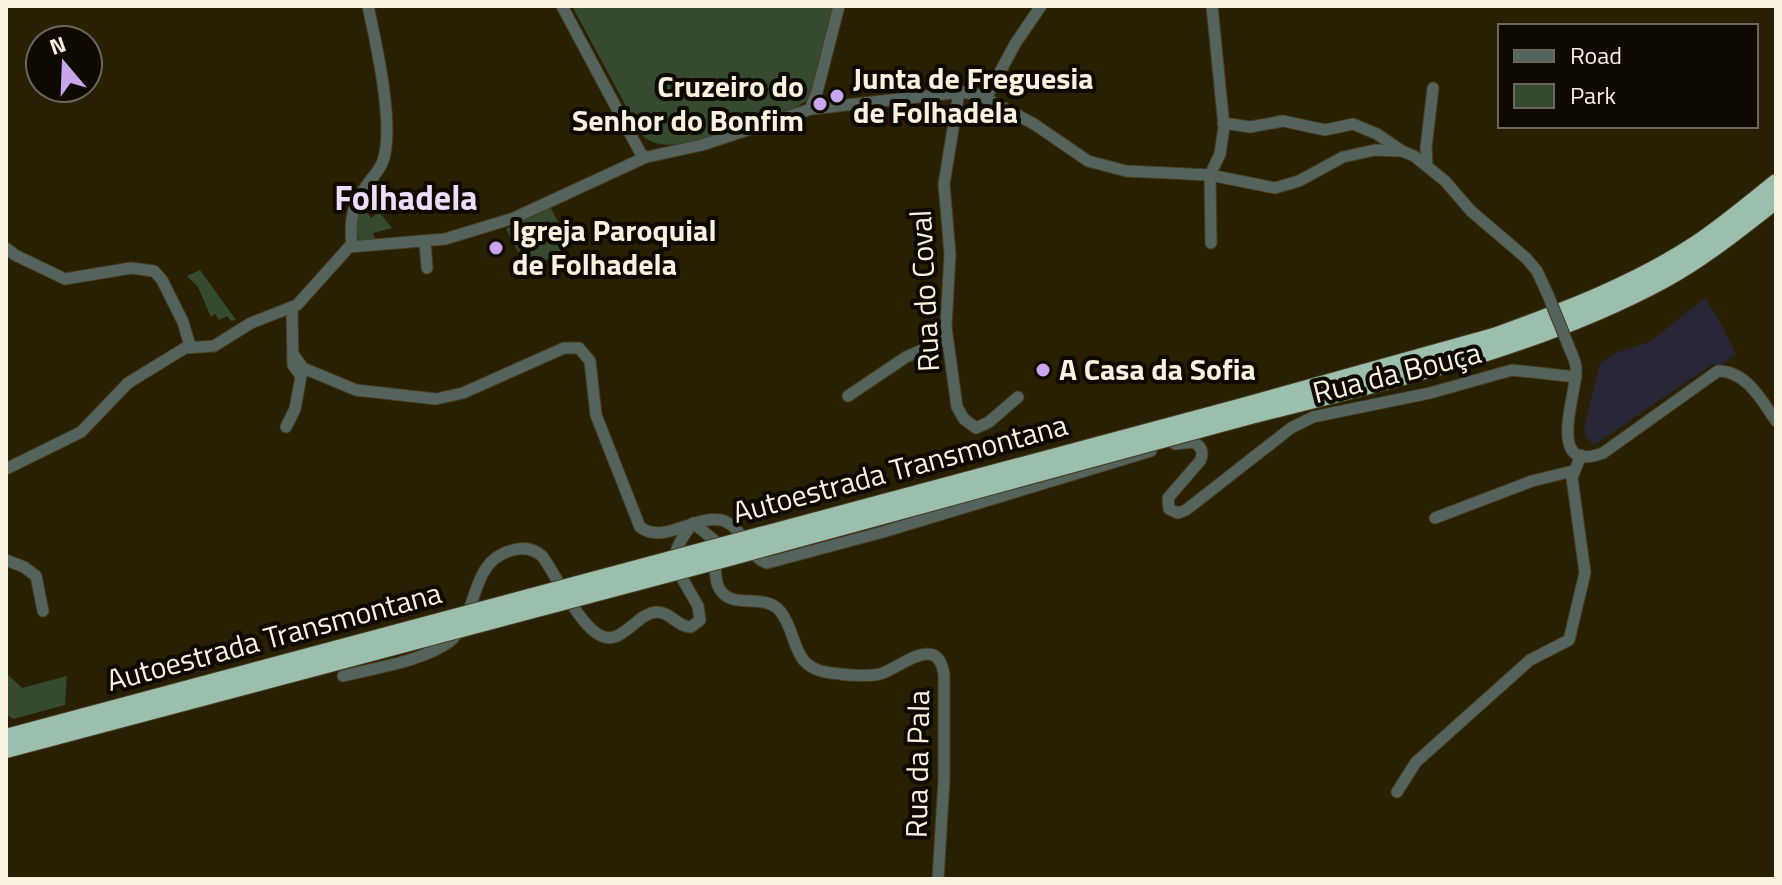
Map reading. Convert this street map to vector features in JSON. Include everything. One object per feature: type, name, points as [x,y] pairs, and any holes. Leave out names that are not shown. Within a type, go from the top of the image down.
[{"type":"highway","name":"Autoestrada Transmontana","points":[[6,750],[733,557],[1241,413],[1494,336],[1611,289],[1694,245],[1730,221],[1776,182]]},
{"type":"highway","name":"Autoestrada Transmontana","points":[[6,737],[1241,413],[1427,370],[1571,324],[1670,277],[1776,201]]},
{"type":"street","points":[[6,469],[81,432],[133,379],[190,346],[214,346],[251,323],[302,301],[352,246],[352,209],[379,169],[384,154],[384,100],[368,6]]},
{"type":"street","points":[[562,6],[641,153]]},
{"type":"street","points":[[810,109],[839,6]]},
{"type":"street","points":[[1211,243],[1210,175],[1220,154],[1223,123],[1212,6]]},
{"type":"street","points":[[986,98],[1015,44],[1043,8]]},
{"type":"street","points":[[1427,166],[1433,88]]},
{"type":"street","points":[[352,246],[442,240],[511,219],[641,153],[675,151],[702,145],[810,109],[959,92],[971,92],[986,98],[1034,124],[1095,164],[1140,173],[1210,175],[1275,188],[1299,181],[1343,157],[1375,150],[1402,151]]},
{"type":"street","name":"Rua do Coval","points":[[959,92],[944,184],[950,254],[947,339],[957,407],[971,427],[978,428],[1018,397]]},
{"type":"street","points":[[1223,123],[1250,127],[1283,121],[1325,130],[1353,124],[1377,134],[1445,181],[1471,211],[1530,263],[1548,295],[1576,365],[1566,437],[1570,448],[1581,455],[1603,453],[1718,371],[1729,372],[1749,385],[1776,421]]},
{"type":"street","points":[[425,242],[427,268]]},
{"type":"street","points":[[6,248],[65,279],[119,269],[149,269],[162,280],[187,330],[190,346]]},
{"type":"street","points":[[286,427],[295,409],[302,375],[293,366],[292,307]]},
{"type":"street","points":[[848,396],[906,357],[947,339]]},
{"type":"street","points":[[293,354],[303,368],[356,390],[436,399],[463,393],[574,346],[583,350],[590,361],[596,415],[640,527],[655,533],[693,523]]},
{"type":"street","name":"Rua da Bouça","points":[[693,523],[711,520],[728,523],[739,531],[760,560],[776,562],[1176,443],[1193,442],[1200,447],[1200,461],[1168,498],[1169,509],[1178,513],[1186,510],[1291,428],[1309,418],[1426,394],[1512,370],[1576,377]]},
{"type":"street","points":[[1397,792],[1419,759],[1530,660],[1569,640],[1585,573],[1573,471],[1581,455]]},
{"type":"street","points":[[1435,518],[1532,481],[1573,471]]},
{"type":"street","points":[[343,676],[417,656],[447,644],[463,623],[482,574],[494,560],[518,549],[536,551],[542,556],[586,624],[599,636],[618,636],[657,612],[666,614],[683,627],[695,625],[700,620],[700,611],[675,566],[674,558],[677,546],[693,523]]},
{"type":"street","name":"Rua da Pala","points":[[693,523],[714,540],[720,591],[729,598],[767,603],[778,608],[802,659],[812,668],[834,674],[877,674],[922,654],[933,657],[941,664],[944,675],[944,772],[938,879]]},
{"type":"street","points":[[6,560],[36,576],[43,611]]},
{"type":"shaded area","points":[[1705,298],[1736,354],[1719,367],[1713,364],[1594,445],[1586,437],[1584,428],[1600,363],[1617,352],[1650,342]]},
{"type":"green space","points":[[572,6],[834,6],[820,69],[807,100],[787,111],[730,132],[687,144],[668,145],[651,141],[641,134]]},
{"type":"green space","points":[[360,203],[371,218],[379,212],[392,228],[373,233],[376,242],[361,241],[355,236]]},
{"type":"green space","points":[[549,205],[571,246],[528,270],[506,229]]},
{"type":"green space","points":[[200,270],[236,320],[231,321],[227,316],[219,320],[215,314],[211,317],[198,287],[187,276]]},
{"type":"green space","points":[[6,673],[22,688],[67,676],[65,705],[13,719],[6,714]]},
{"type":"place","name":"Junta de Freguesia de Folhadela","points":[[837,96]]},
{"type":"place","name":"Cruzeiro do Senhor do Bonfim","points":[[820,104]]},
{"type":"place","name":"Igreja Paroquial de Folhadela","points":[[496,248]]},
{"type":"place","name":"A Casa da Sofia","points":[[1043,370]]},
{"type":"district","name":"Folhadela","points":[[406,198]]}]
